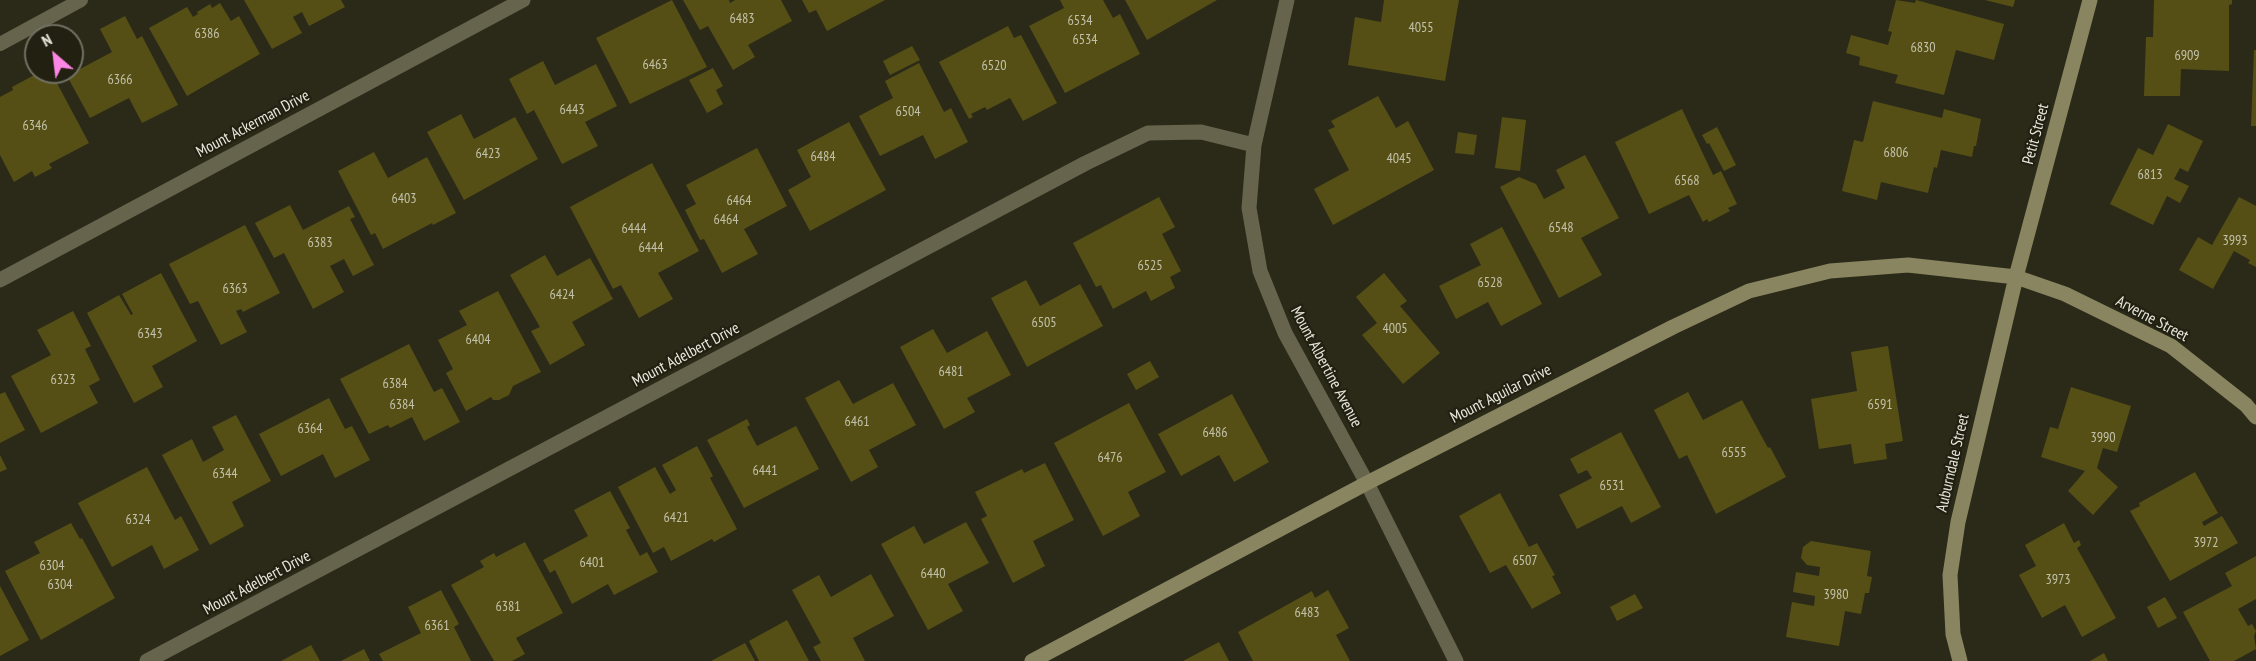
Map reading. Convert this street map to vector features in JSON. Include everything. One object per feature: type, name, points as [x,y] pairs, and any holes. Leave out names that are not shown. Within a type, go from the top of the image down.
[{"type":"street","name":"Mount Ackerman Drive","points":[[0,280],[523,0]]},
{"type":"street","name":"Mount Albertine Avenue","points":[[1287,0],[1254,146],[1249,208],[1260,271],[1285,333],[1367,483],[1456,661]]},
{"type":"street","name":"Petit Street","points":[[2016,277],[2090,0]]},
{"type":"street","name":"Mount Adelbert Drive","points":[[147,661],[1086,163],[1148,133],[1201,132],[1254,146]]},
{"type":"street","name":"Mount Aguilar Drive","points":[[1032,661],[1367,483],[1673,327],[1749,291],[1830,271],[1908,265],[2016,277]]},
{"type":"street","name":"Arverne Street","points":[[2016,277],[2065,294],[2171,346],[2246,405],[2256,417]]},
{"type":"street","name":"Auburndale Street","points":[[1960,661],[1953,634],[1950,575],[1958,522],[2016,277]]},
{"type":"lane","points":[[0,44],[81,0]]},
{"type":"building","points":[[244,0],[341,0],[345,7],[309,26],[302,12],[293,17],[302,33],[272,49]]},
{"type":"building","points":[[672,0],[707,67],[630,104],[596,38]]},
{"type":"building","points":[[683,0],[729,0],[730,3],[735,0],[781,0],[792,21],[748,45],[755,57],[733,70],[708,26],[700,30]]},
{"type":"building","points":[[802,0],[885,0],[827,31],[816,10],[809,13]]},
{"type":"building","points":[[1060,0],[1103,0],[1113,18],[1120,14],[1140,54],[1065,93],[1029,26],[1064,8]]},
{"type":"building","points":[[1125,0],[1217,0],[1147,40]]},
{"type":"building","points":[[1384,0],[1459,0],[1445,81],[1348,65],[1355,17],[1381,22]]},
{"type":"building","points":[[1896,0],[1915,3],[1916,0],[2004,24],[1994,60],[1956,50],[1944,95],[1895,83],[1898,75],[1859,65],[1860,57],[1846,53],[1851,35],[1888,45],[1892,32],[1888,31]]},
{"type":"building","points":[[1985,0],[2015,0],[2013,7]]},
{"type":"building","points":[[2154,0],[2232,0],[2232,4],[2229,5],[2229,71],[2181,69],[2180,96],[2144,96],[2146,37],[2153,37]]},
{"type":"building","points":[[220,3],[231,21],[239,16],[260,54],[187,96],[149,28],[187,7],[193,17],[210,4],[212,8]]},
{"type":"building","points":[[125,16],[137,39],[142,36],[178,105],[142,123],[129,98],[90,118],[71,84],[84,84],[84,67],[112,52],[100,29]]},
{"type":"building","points":[[1008,26],[1014,38],[1021,35],[1057,103],[1023,121],[1010,98],[987,110],[985,107],[971,114],[973,117],[969,119],[939,62]]},
{"type":"building","points":[[912,46],[920,60],[890,75],[883,61]]},
{"type":"building","points":[[2254,50],[2256,50],[2256,126],[2251,126]]},
{"type":"building","points":[[543,61],[555,85],[596,64],[617,106],[585,122],[598,146],[562,164],[534,110],[527,114],[509,79]]},
{"type":"building","points":[[919,63],[944,112],[951,108],[968,142],[935,159],[923,135],[880,156],[859,116],[893,98],[885,81]]},
{"type":"building","points":[[713,68],[723,86],[716,90],[723,104],[707,113],[689,80]]},
{"type":"building","points":[[24,81],[24,84],[57,84],[89,143],[49,164],[52,168],[35,177],[32,171],[14,182],[0,155],[0,97],[13,90],[12,87]]},
{"type":"building","points":[[1378,96],[1396,128],[1408,121],[1434,170],[1333,225],[1314,189],[1349,170],[1328,130],[1335,127],[1331,121]]},
{"type":"building","points":[[1873,101],[1942,118],[1944,109],[1981,119],[1972,157],[1941,150],[1928,193],[1881,182],[1877,200],[1842,191],[1854,140],[1863,142]]},
{"type":"building","points":[[1682,109],[1713,175],[1721,171],[1737,204],[1728,208],[1730,211],[1709,222],[1707,219],[1703,222],[1689,195],[1649,214],[1615,142]]},
{"type":"building","points":[[461,114],[474,139],[515,117],[538,159],[464,200],[427,132]]},
{"type":"building","points":[[1502,117],[1526,120],[1520,171],[1495,168]]},
{"type":"building","points":[[849,122],[886,190],[810,231],[788,190],[811,177],[797,150]]},
{"type":"building","points":[[2168,124],[2203,141],[2188,172],[2180,168],[2174,179],[2189,186],[2180,203],[2167,196],[2153,225],[2110,204],[2138,148],[2153,155]]},
{"type":"building","points":[[1717,127],[1736,165],[1724,171],[1709,143],[1707,144],[1702,135]]},
{"type":"building","points":[[1458,132],[1477,135],[1474,155],[1455,153]]},
{"type":"building","points":[[757,148],[787,206],[744,229],[758,254],[722,273],[704,239],[700,240],[685,210],[696,204],[686,185]]},
{"type":"building","points":[[374,152],[388,178],[427,157],[456,213],[383,249],[375,233],[371,235],[338,171]]},
{"type":"building","points":[[1585,155],[1619,218],[1581,238],[1602,275],[1559,298],[1500,187],[1519,177],[1536,184],[1544,199],[1565,188],[1556,170]]},
{"type":"building","points":[[652,163],[699,251],[658,273],[673,299],[639,318],[621,285],[613,289],[570,207]]},
{"type":"building","points":[[1159,197],[1175,227],[1162,234],[1181,271],[1170,277],[1175,288],[1151,301],[1146,291],[1113,309],[1101,285],[1096,287],[1073,243]]},
{"type":"building","points":[[2239,197],[2256,206],[2256,267],[2248,263],[2250,260],[2234,251],[2213,289],[2179,270],[2198,237],[2212,245]]},
{"type":"building","points":[[290,205],[303,230],[349,206],[355,217],[350,219],[374,265],[353,276],[344,259],[330,266],[344,292],[313,309],[284,253],[274,258],[255,223]]},
{"type":"building","points":[[245,225],[280,293],[243,312],[241,309],[236,311],[247,332],[221,345],[198,301],[190,304],[169,264]]},
{"type":"building","points":[[1502,227],[1542,304],[1501,326],[1488,302],[1456,319],[1439,286],[1481,265],[1470,244]]},
{"type":"building","points":[[545,255],[557,276],[590,258],[613,299],[572,322],[585,345],[550,365],[531,331],[540,327],[510,275]]},
{"type":"building","points":[[161,273],[197,341],[152,366],[163,387],[134,403],[87,313],[119,295],[131,315],[133,314],[122,294]]},
{"type":"building","points":[[1384,273],[1407,301],[1400,306],[1440,353],[1403,384],[1362,335],[1377,323],[1356,297]]},
{"type":"building","points":[[1026,280],[1040,306],[1080,284],[1103,326],[1027,367],[991,298]]},
{"type":"building","points":[[498,291],[541,372],[513,386],[509,395],[499,400],[493,400],[491,397],[466,411],[446,373],[453,369],[438,340],[467,325],[459,311]]},
{"type":"building","points":[[73,311],[91,346],[85,349],[100,380],[89,386],[98,403],[41,433],[11,376],[51,355],[37,330]]},
{"type":"building","points":[[933,329],[947,353],[987,331],[1011,375],[967,398],[975,412],[944,429],[900,347]]},
{"type":"building","points":[[409,344],[434,392],[442,388],[460,422],[424,441],[412,417],[390,428],[388,425],[369,434],[340,379]]},
{"type":"building","points":[[1888,346],[1903,441],[1885,444],[1887,459],[1854,464],[1851,444],[1819,449],[1811,399],[1857,391],[1851,352]]},
{"type":"building","points":[[1150,361],[1159,377],[1136,390],[1127,374]]},
{"type":"building","points":[[839,380],[853,404],[893,383],[916,425],[869,450],[878,467],[851,482],[805,398]]},
{"type":"building","points":[[2071,387],[2131,406],[2117,452],[2103,448],[2097,468],[2118,487],[2093,515],[2068,491],[2085,471],[2041,457],[2050,427],[2058,429]]},
{"type":"building","points":[[5,392],[25,430],[0,443],[0,394]]},
{"type":"building","points":[[1688,392],[1703,420],[1742,400],[1786,477],[1716,514],[1687,455],[1679,459],[1654,410]]},
{"type":"building","points":[[1232,394],[1269,462],[1234,482],[1219,455],[1181,476],[1158,434]]},
{"type":"building","points":[[329,398],[345,429],[352,426],[370,460],[335,478],[323,454],[281,476],[259,434]]},
{"type":"building","points":[[1129,403],[1166,472],[1128,492],[1140,516],[1103,536],[1054,443]]},
{"type":"building","points":[[236,415],[271,481],[232,502],[244,526],[210,545],[162,455],[192,439],[203,462],[224,450],[212,427]]},
{"type":"building","points":[[747,419],[750,425],[747,427],[757,446],[796,426],[819,469],[744,508],[707,440]]},
{"type":"building","points":[[1621,432],[1661,507],[1631,523],[1622,506],[1577,529],[1559,495],[1592,478],[1587,470],[1578,474],[1570,459]]},
{"type":"building","points":[[697,446],[713,476],[710,478],[737,529],[714,542],[712,539],[671,561],[664,547],[653,553],[618,487],[655,467],[670,494],[676,490],[662,465]]},
{"type":"building","points":[[0,455],[7,469],[0,472]]},
{"type":"building","points":[[1045,463],[1074,520],[1033,541],[1045,566],[1013,583],[981,519],[987,516],[975,492],[1022,469],[1024,473]]},
{"type":"building","points":[[147,467],[175,520],[181,516],[199,550],[164,569],[152,545],[112,567],[78,503]]},
{"type":"building","points":[[2195,472],[2218,513],[2202,522],[2204,526],[2222,516],[2238,543],[2170,581],[2130,511],[2140,506],[2139,503]]},
{"type":"building","points":[[610,491],[630,528],[626,530],[640,556],[647,552],[658,572],[614,595],[608,584],[572,604],[555,570],[550,573],[543,560],[588,536],[574,510]]},
{"type":"building","points":[[1500,493],[1529,547],[1537,543],[1555,575],[1552,576],[1561,593],[1532,609],[1506,565],[1490,573],[1459,516]]},
{"type":"building","points":[[966,522],[989,563],[948,584],[963,611],[928,630],[881,544],[914,526],[924,544]]},
{"type":"building","points":[[71,523],[80,539],[82,538],[115,598],[41,640],[5,571],[40,553],[34,542]]},
{"type":"building","points":[[2064,523],[2074,543],[2079,540],[2081,545],[2077,548],[2116,618],[2082,637],[2065,605],[2042,618],[2019,575],[2036,566],[2025,545]]},
{"type":"building","points":[[1811,541],[1871,551],[1867,576],[1872,577],[1869,593],[1865,593],[1861,614],[1845,611],[1839,646],[1786,637],[1792,602],[1814,606],[1815,596],[1793,592],[1796,572],[1819,576],[1820,567],[1807,565],[1801,558],[1803,547]]},
{"type":"building","points":[[525,542],[563,613],[516,638],[525,654],[512,661],[494,661],[451,585],[484,567],[480,561],[494,553],[496,557]]},
{"type":"building","points":[[2256,556],[2256,599],[2238,609],[2248,626],[2252,624],[2256,631],[2254,636],[2256,649],[2234,661],[2210,661],[2183,612],[2232,586],[2225,573]]},
{"type":"building","points":[[871,574],[894,616],[853,638],[865,661],[821,661],[813,647],[821,643],[792,590],[819,575],[831,597]]},
{"type":"building","points":[[0,586],[29,640],[0,656]]},
{"type":"building","points":[[441,590],[459,624],[454,627],[471,661],[383,661],[379,654],[421,633],[408,607]]},
{"type":"building","points":[[1328,590],[1349,628],[1336,635],[1350,661],[1253,661],[1238,632],[1312,591],[1315,598]]},
{"type":"building","points":[[1635,594],[1643,608],[1617,621],[1610,607]]},
{"type":"building","points":[[2165,597],[2177,618],[2158,628],[2147,607]]},
{"type":"building","points":[[787,620],[809,661],[759,661],[749,641]]},
{"type":"building","points":[[1219,642],[1229,661],[1183,661]]},
{"type":"building","points":[[745,643],[755,661],[711,661]]},
{"type":"building","points":[[311,645],[320,661],[281,661]]},
{"type":"building","points":[[364,649],[370,661],[341,661]]},
{"type":"building","points":[[2104,653],[2108,661],[2090,661]]}]
